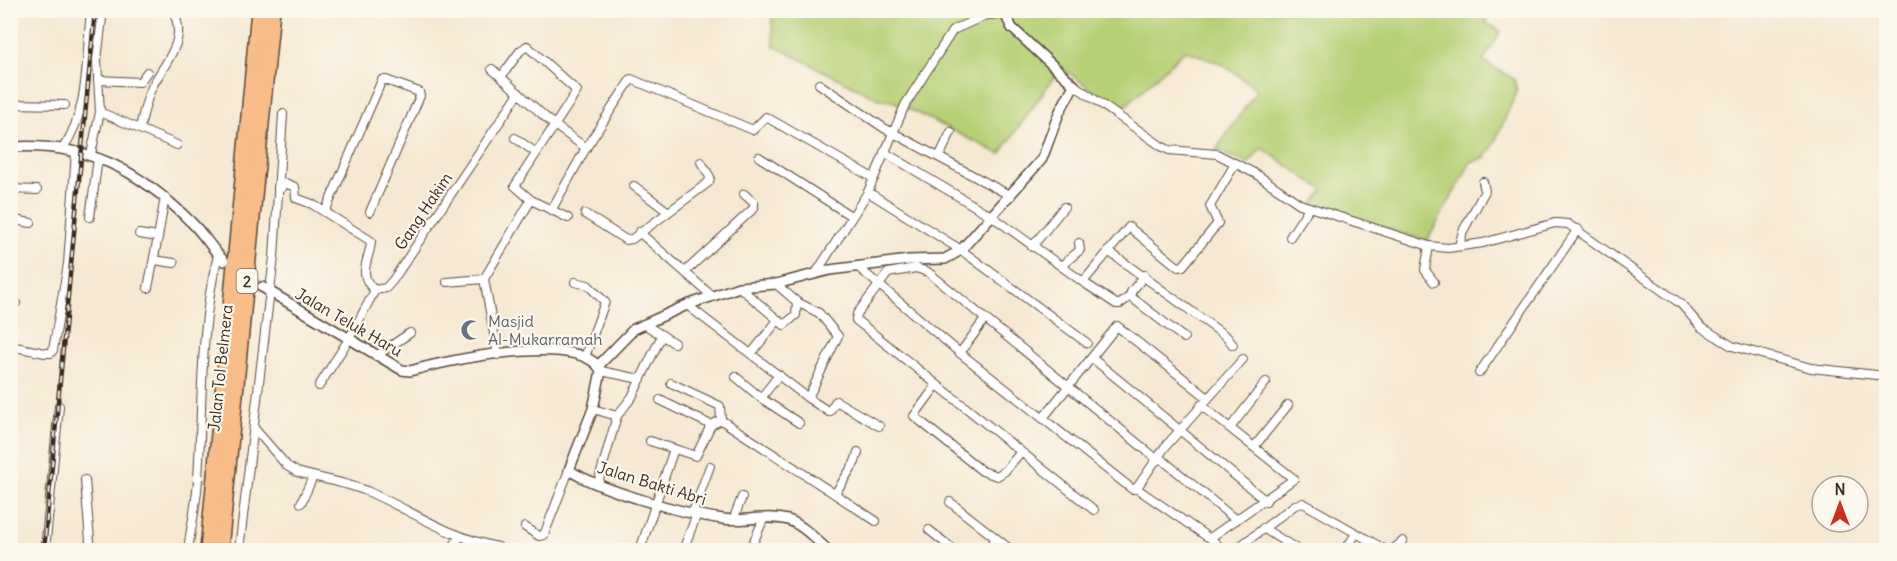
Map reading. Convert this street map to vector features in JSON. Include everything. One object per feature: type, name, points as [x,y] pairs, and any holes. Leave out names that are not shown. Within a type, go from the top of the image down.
[{"type":"highway","name":"Jalan Tol Belmera","points":[[208,550],[260,10]]},
{"type":"highway","name":"Jalan Tol Belmera","points":[[220,550],[272,10]]},
{"type":"street","points":[[63,148],[76,130],[82,102],[91,10]]},
{"type":"street","points":[[90,217],[94,156],[100,112],[98,49],[103,10]]},
{"type":"street","points":[[140,128],[152,88],[178,44],[179,33],[172,10]]},
{"type":"street","points":[[816,273],[868,192],[892,131],[910,96],[952,30],[986,15],[1007,12],[1012,28],[1074,85],[1161,147],[1169,150],[1213,153],[1256,174],[1309,208],[1428,246],[1483,243],[1555,223],[1568,224],[1681,304],[1701,327],[1732,346],[1811,369],[1887,376]]},
{"type":"street","points":[[501,77],[523,47],[531,47],[577,91],[553,124],[515,186],[531,200],[568,218]]},
{"type":"street","points":[[492,69],[553,124],[586,148]]},
{"type":"street","points":[[98,80],[140,82],[147,72]]},
{"type":"street","points":[[552,210],[586,148],[628,82],[635,79],[753,130],[766,117],[873,178]]},
{"type":"street","points":[[325,212],[382,80],[386,80],[418,92],[420,96],[370,212]]},
{"type":"street","points":[[819,84],[850,107],[1011,196]]},
{"type":"street","points":[[525,527],[539,536],[544,535],[593,409],[600,368],[626,336],[644,324],[687,305],[739,287],[776,284],[816,273],[909,260],[945,259],[961,250],[993,217],[1042,159],[1059,113],[1074,85]]},
{"type":"street","name":"Gang Hakim","points":[[319,386],[349,339],[375,290],[386,288],[393,280],[519,93]]},
{"type":"street","points":[[10,104],[65,105]]},
{"type":"street","points":[[100,112],[177,145]]},
{"type":"street","points":[[239,550],[254,428],[266,289],[278,188],[283,114]]},
{"type":"street","points":[[939,157],[951,132]]},
{"type":"street","points":[[515,138],[535,152]]},
{"type":"street","points":[[10,147],[42,145],[63,148],[94,156],[125,169],[165,197],[193,223],[221,258],[209,300],[201,384],[198,480],[188,550]]},
{"type":"street","points":[[10,346],[45,353],[51,353],[53,350],[68,264],[76,152]]},
{"type":"street","points":[[884,153],[993,217],[1032,247],[1116,304],[1120,304],[1130,296],[1145,275]]},
{"type":"street","points":[[759,157],[851,216]]},
{"type":"street","points":[[585,214],[626,240],[632,239],[710,180],[701,162]]},
{"type":"street","points":[[1083,282],[1126,228],[1132,228],[1178,267],[1183,266],[1218,223],[1210,206],[1235,164]]},
{"type":"street","points":[[1459,246],[1463,231],[1485,191],[1483,182]]},
{"type":"street","points":[[278,188],[282,188],[285,183],[295,187],[296,198],[325,212],[371,241],[365,259],[366,275],[375,290]]},
{"type":"street","points":[[634,186],[668,211]]},
{"type":"street","points":[[10,189],[37,190]]},
{"type":"street","points":[[868,192],[961,250],[1087,343]]},
{"type":"street","points":[[686,271],[754,208],[754,203],[744,194]]},
{"type":"street","points":[[148,288],[165,197]]},
{"type":"street","points":[[498,355],[484,279],[531,200]]},
{"type":"street","points":[[1032,247],[1064,207]]},
{"type":"street","points":[[1290,237],[1309,208]]},
{"type":"street","points":[[10,219],[31,223]]},
{"type":"street","points":[[1479,373],[1578,229]]},
{"type":"street","points":[[639,232],[712,296]]},
{"type":"street","points":[[139,234],[158,237]]},
{"type":"street","points":[[1061,266],[1080,250],[1078,243]]},
{"type":"street","points":[[1428,246],[1425,270],[1434,282]]},
{"type":"street","points":[[1108,251],[1145,275],[1227,337],[1233,345]]},
{"type":"street","points":[[154,260],[174,263]]},
{"type":"street","points":[[859,268],[1124,486],[1136,488],[1206,536]]},
{"type":"street","points":[[1094,510],[856,320],[857,314],[877,285],[891,271],[923,270],[1236,520]]},
{"type":"street","points":[[447,282],[484,279]]},
{"type":"street","points":[[575,282],[588,285],[605,302],[585,357]]},
{"type":"street","points":[[776,284],[797,302],[819,313],[830,323],[838,336],[808,398]]},
{"type":"street","points":[[739,287],[778,320],[787,324],[797,312],[797,302]]},
{"type":"street","name":"Jalan Teluk Haru","points":[[266,289],[397,368],[410,371],[459,357],[551,349],[585,357],[600,368]]},
{"type":"street","points":[[1130,296],[1184,338]]},
{"type":"street","points":[[687,305],[829,412],[836,400],[879,426]]},
{"type":"street","points":[[960,353],[985,319]]},
{"type":"street","points":[[751,354],[778,320]]},
{"type":"street","points":[[644,324],[674,343]]},
{"type":"street","points":[[1043,418],[1117,326],[1208,398]]},
{"type":"street","points":[[376,356],[410,333]]},
{"type":"street","points":[[598,483],[617,416],[624,411],[662,335]]},
{"type":"street","points":[[1092,358],[1266,501]]},
{"type":"street","points":[[1136,488],[1202,405],[1243,359]]},
{"type":"street","points":[[600,368],[640,379]]},
{"type":"street","points":[[761,398],[779,375]]},
{"type":"street","points":[[736,377],[761,398],[799,423]]},
{"type":"street","points":[[1230,428],[1266,382]]},
{"type":"street","points":[[672,383],[720,406],[722,420],[876,521]]},
{"type":"street","points":[[936,386],[914,416],[982,471],[997,476],[1005,471],[1020,453]]},
{"type":"street","points":[[660,400],[711,425]]},
{"type":"street","points":[[1202,405],[1294,479],[1266,501],[1209,538],[1223,550]]},
{"type":"street","points":[[1254,447],[1288,405]]},
{"type":"street","points":[[45,550],[59,406]]},
{"type":"street","points":[[593,409],[617,416]]},
{"type":"street","points":[[650,441],[694,456],[698,454],[711,425],[722,420]]},
{"type":"street","points":[[254,428],[287,466],[313,477],[370,492],[460,536],[498,547]]},
{"type":"street","points":[[640,550],[674,449]]},
{"type":"street","points":[[835,494],[855,462],[858,452]]},
{"type":"street","points":[[683,550],[710,466]]},
{"type":"street","name":"Jalan Bakti Abri","points":[[568,470],[598,483],[695,513],[733,520],[764,518],[794,523],[828,550]]},
{"type":"street","points":[[301,503],[313,477]]},
{"type":"street","points":[[86,480],[90,541],[88,550]]},
{"type":"street","points":[[733,520],[742,497]]},
{"type":"street","points":[[950,502],[1011,550]]},
{"type":"street","points":[[1235,550],[1263,528],[1303,502],[1386,550]]},
{"type":"street","points":[[750,550],[764,518]]},
{"type":"street","points":[[1263,528],[1298,550]]},
{"type":"street","points":[[929,530],[954,550]]},
{"type":"street","points":[[1345,550],[1356,534]]},
{"type":"street","points":[[451,550],[460,536]]},
{"type":"street","points":[[986,550],[996,539]]},
{"type":"street","points":[[1392,550],[1403,541]]},
{"type":"green space","points":[[771,11],[1488,11],[1486,23],[1501,31],[1483,61],[1514,79],[1517,91],[1493,146],[1484,158],[1471,162],[1427,241],[1312,205],[1323,190],[1262,148],[1248,164],[1216,150],[1257,90],[1224,65],[1185,50],[1120,111],[1061,67],[1000,154],[895,102],[879,99],[774,46]]},
{"type":"tunnel","points":[[243,274],[262,287]]},
{"type":"railway","points":[[44,550],[95,10]]},
{"type":"place","name":"Masjid Al-Mukarramah","points":[[471,330]]}]
